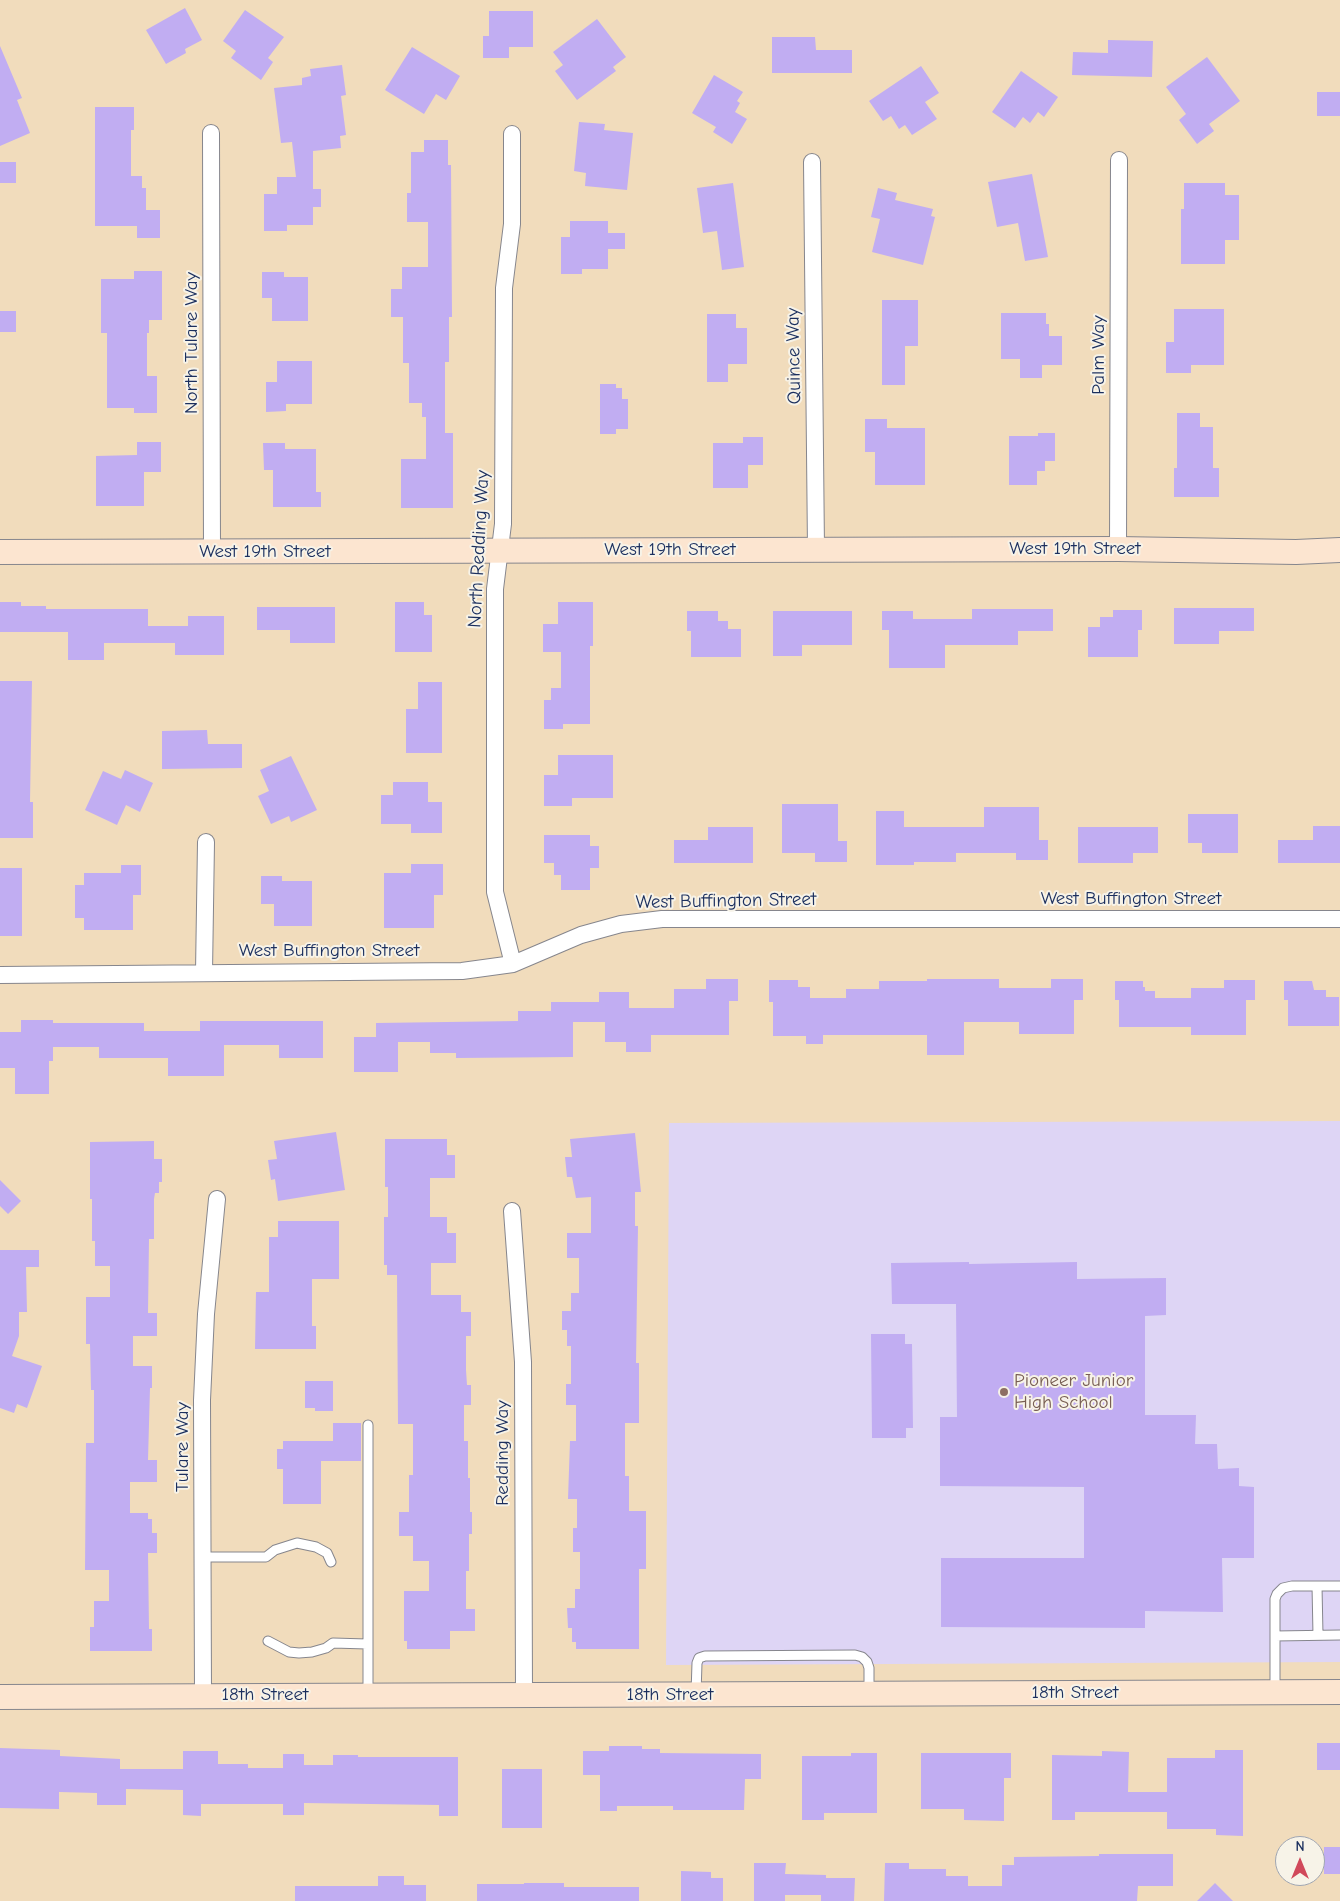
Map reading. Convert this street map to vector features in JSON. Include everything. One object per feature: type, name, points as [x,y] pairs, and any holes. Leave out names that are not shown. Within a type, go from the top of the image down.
[{"type":"main road","name":"West 19th Street","points":[[0,552],[816,549],[1118,549],[1296,552],[1340,550]]},
{"type":"main road","name":"18th Street","points":[[0,1697],[1340,1692]]},
{"type":"street","name":"North Tulare Way","points":[[211,133],[212,552]]},
{"type":"street","name":"North Redding Way","points":[[512,134],[512,224],[504,288],[503,524],[495,589],[495,892],[513,964]]},
{"type":"street","name":"Palm Way","points":[[1118,549],[1120,160]]},
{"type":"street","name":"Quince Way","points":[[812,162],[816,549]]},
{"type":"street","points":[[204,972],[206,842]]},
{"type":"street","name":"West Buffington Street","points":[[0,975],[462,971],[513,964],[581,935],[621,924],[662,919],[1340,919]]},
{"type":"street","name":"Tulare Way","points":[[203,1695],[203,1390],[206,1314],[217,1199]]},
{"type":"street","name":"Redding Way","points":[[512,1211],[522,1362],[524,1695]]},
{"type":"lane","points":[[368,1425],[368,1695]]},
{"type":"lane","points":[[203,1557],[266,1557],[275,1550],[297,1543],[316,1547],[327,1553],[331,1562]]},
{"type":"lane","points":[[1275,1692],[1275,1599],[1277,1594],[1283,1588],[1292,1586],[1340,1586]]},
{"type":"lane","points":[[1317,1586],[1318,1636]]},
{"type":"lane","points":[[1275,1636],[1340,1635]]},
{"type":"lane","points":[[268,1641],[282,1649],[299,1653],[326,1648],[333,1643],[367,1644]]},
{"type":"lane","points":[[696,1695],[697,1662],[705,1656],[855,1655],[862,1657],[867,1662],[868,1694]]},
{"type":"shaded area","name":"Pioneer Junior High School","points":[[1340,1121],[1340,1662],[666,1665],[669,1123]]},
{"type":"building","points":[[185,8],[202,40],[185,49],[186,53],[166,64],[146,30]]},
{"type":"building","points":[[245,10],[284,37],[268,58],[273,62],[261,80],[231,58],[236,51],[223,41]]},
{"type":"building","points":[[489,11],[533,11],[533,47],[509,47],[509,58],[483,58],[483,36],[489,36]]},
{"type":"building","points":[[597,19],[626,57],[613,67],[616,71],[577,100],[555,71],[563,65],[553,52]]},
{"type":"building","points":[[772,37],[815,37],[816,50],[852,50],[852,73],[772,73]]},
{"type":"building","points":[[1108,40],[1153,41],[1152,77],[1072,75],[1073,52],[1108,53]]},
{"type":"building","points":[[0,46],[22,98],[17,100],[30,133],[0,146]]},
{"type":"building","points":[[412,47],[460,76],[446,100],[436,94],[424,114],[385,90]]},
{"type":"building","points":[[1207,57],[1240,101],[1209,124],[1214,131],[1197,144],[1179,120],[1186,114],[1166,87]]},
{"type":"building","points":[[342,65],[346,95],[341,96],[346,135],[340,136],[341,148],[313,151],[313,189],[321,189],[321,207],[313,207],[313,225],[287,225],[287,231],[264,231],[264,194],[277,194],[277,177],[296,177],[292,142],[281,143],[274,88],[302,85],[302,78],[311,76],[310,69]]},
{"type":"building","points":[[921,66],[939,93],[925,102],[937,119],[912,135],[905,125],[899,129],[891,116],[883,121],[869,101]]},
{"type":"building","points":[[1021,71],[1058,97],[1044,117],[1038,112],[1030,123],[1023,117],[1015,128],[992,112]]},
{"type":"building","points":[[714,75],[743,92],[737,101],[740,103],[735,112],[747,119],[732,144],[713,132],[716,127],[692,113]]},
{"type":"building","points":[[1317,92],[1340,92],[1340,116],[1317,116]]},
{"type":"building","points":[[95,107],[134,107],[134,130],[131,130],[131,176],[142,176],[142,188],[146,188],[146,210],[160,210],[160,238],[137,238],[137,226],[95,226]]},
{"type":"building","points":[[579,122],[605,124],[604,130],[633,133],[627,190],[585,186],[586,173],[574,171]]},
{"type":"building","points":[[424,140],[448,140],[448,165],[451,165],[452,317],[449,317],[449,362],[445,362],[445,433],[453,433],[453,508],[401,508],[401,459],[426,459],[426,417],[422,417],[422,403],[409,403],[409,363],[403,363],[403,317],[391,317],[391,289],[402,289],[402,267],[428,267],[428,222],[407,222],[407,193],[411,193],[411,152],[424,152]]},
{"type":"building","points":[[0,162],[16,162],[16,183],[0,183]]},
{"type":"building","points":[[1032,174],[1048,257],[1025,261],[1018,223],[997,227],[988,182]]},
{"type":"building","points":[[733,183],[744,267],[722,270],[717,231],[703,233],[697,188]]},
{"type":"building","points":[[1184,183],[1225,183],[1225,195],[1239,195],[1239,240],[1225,240],[1225,264],[1181,264],[1181,209],[1184,209]]},
{"type":"building","points":[[878,188],[897,193],[895,200],[933,209],[931,216],[935,217],[923,265],[872,252],[880,219],[871,217]]},
{"type":"building","points":[[570,221],[608,221],[608,233],[625,233],[625,249],[608,249],[608,269],[582,269],[582,274],[561,274],[561,237],[570,237]]},
{"type":"building","points":[[134,271],[162,271],[162,320],[149,320],[149,333],[147,333],[147,376],[157,376],[157,413],[134,413],[134,408],[107,408],[107,333],[101,333],[101,279],[134,279]]},
{"type":"building","points":[[262,272],[284,272],[284,277],[308,277],[308,321],[272,321],[272,298],[262,298]]},
{"type":"building","points":[[882,300],[918,300],[918,346],[905,346],[905,385],[882,385]]},
{"type":"building","points":[[1174,309],[1224,309],[1224,365],[1191,365],[1191,373],[1166,373],[1166,342],[1174,342]]},
{"type":"building","points":[[0,311],[16,311],[16,332],[0,332]]},
{"type":"building","points":[[1001,313],[1046,313],[1046,324],[1049,324],[1049,336],[1062,336],[1062,365],[1042,365],[1042,378],[1020,378],[1020,359],[1001,359]]},
{"type":"building","points":[[707,314],[736,314],[736,328],[747,328],[747,364],[728,364],[728,382],[707,382]]},
{"type":"building","points":[[277,361],[312,361],[312,404],[286,404],[286,411],[266,412],[266,382],[277,382]]},
{"type":"building","points":[[600,384],[616,384],[616,388],[622,388],[622,399],[628,399],[628,429],[616,429],[616,434],[600,434]]},
{"type":"building","points":[[1177,413],[1200,413],[1200,427],[1213,427],[1213,468],[1219,468],[1219,497],[1174,497],[1174,468],[1177,468]]},
{"type":"building","points":[[865,419],[887,419],[887,428],[925,428],[925,485],[875,485],[875,452],[865,452]]},
{"type":"building","points":[[1038,433],[1055,433],[1055,461],[1045,461],[1045,471],[1037,471],[1037,485],[1009,485],[1009,436],[1038,436]]},
{"type":"building","points":[[743,437],[763,437],[763,465],[748,465],[748,488],[713,488],[713,443],[743,443]]},
{"type":"building","points":[[137,442],[161,442],[161,472],[144,472],[144,506],[96,506],[96,456],[137,455]]},
{"type":"building","points":[[263,443],[285,443],[285,449],[316,449],[316,492],[321,492],[321,507],[273,507],[273,470],[264,470]]},
{"type":"building","points":[[0,602],[21,602],[21,606],[46,606],[46,609],[148,609],[148,626],[188,626],[188,616],[224,616],[224,655],[175,655],[175,643],[104,643],[104,660],[68,660],[68,632],[0,632]]},
{"type":"building","points":[[395,602],[424,602],[424,615],[432,615],[432,652],[395,652]]},
{"type":"building","points":[[558,602],[593,602],[593,646],[590,646],[590,724],[563,724],[563,729],[544,729],[544,700],[551,700],[551,688],[561,688],[561,652],[543,652],[543,624],[558,624]]},
{"type":"building","points":[[257,607],[335,607],[335,643],[290,643],[290,630],[257,630]]},
{"type":"building","points":[[1174,608],[1254,608],[1254,631],[1219,631],[1219,644],[1174,644]]},
{"type":"building","points":[[972,609],[1053,609],[1053,631],[1018,631],[1018,645],[945,645],[945,668],[889,668],[889,630],[882,630],[882,611],[913,611],[913,619],[972,619]]},
{"type":"building","points":[[1113,610],[1142,610],[1142,630],[1138,630],[1138,657],[1088,657],[1088,627],[1100,627],[1100,617],[1113,617]]},
{"type":"building","points":[[687,611],[718,611],[718,621],[728,621],[728,629],[741,629],[741,657],[691,657],[691,631],[687,631]]},
{"type":"building","points":[[773,611],[852,611],[852,645],[802,645],[802,656],[773,656]]},
{"type":"building","points":[[0,681],[32,681],[30,802],[33,802],[33,838],[0,838]]},
{"type":"building","points":[[418,682],[442,682],[442,753],[406,753],[406,709],[418,709]]},
{"type":"building","points":[[207,730],[208,744],[242,744],[242,768],[162,769],[162,731]]},
{"type":"building","points":[[558,755],[613,755],[613,798],[572,798],[572,806],[544,806],[544,775],[558,775]]},
{"type":"building","points":[[291,756],[317,810],[291,822],[289,816],[271,824],[258,796],[269,791],[260,770]]},
{"type":"building","points":[[125,770],[153,783],[140,812],[126,805],[117,825],[85,810],[103,771],[121,779]]},
{"type":"building","points":[[393,782],[428,782],[428,802],[442,802],[442,833],[411,833],[411,824],[381,824],[381,795],[393,795]]},
{"type":"building","points":[[782,804],[838,804],[838,841],[847,841],[847,862],[815,862],[815,853],[782,853]]},
{"type":"building","points":[[984,807],[1039,807],[1039,840],[1048,840],[1048,860],[1016,860],[1016,853],[956,853],[956,862],[914,862],[914,865],[876,865],[876,811],[904,811],[904,827],[984,827]]},
{"type":"building","points":[[1188,814],[1238,814],[1238,853],[1202,853],[1202,843],[1188,843]]},
{"type":"building","points":[[1313,826],[1340,826],[1340,863],[1278,863],[1278,840],[1313,840]]},
{"type":"building","points":[[708,827],[753,827],[753,863],[674,863],[674,840],[708,840]]},
{"type":"building","points":[[1078,827],[1158,827],[1158,853],[1133,853],[1133,863],[1078,863]]},
{"type":"building","points":[[544,835],[590,835],[590,846],[599,846],[599,868],[590,868],[590,890],[561,890],[561,875],[554,875],[554,863],[544,863]]},
{"type":"building","points":[[411,864],[443,864],[443,895],[434,895],[434,928],[384,928],[384,873],[411,873]]},
{"type":"building","points":[[121,865],[141,865],[141,895],[133,895],[133,930],[84,930],[84,918],[75,918],[75,885],[84,885],[84,873],[121,873]]},
{"type":"building","points":[[0,868],[22,868],[22,936],[0,936]]},
{"type":"building","points":[[261,876],[282,876],[282,881],[312,881],[312,926],[274,926],[274,904],[261,904]]},
{"type":"building","points":[[706,979],[738,979],[738,1001],[729,1001],[729,1035],[651,1035],[651,1052],[626,1052],[626,1042],[605,1042],[605,1022],[573,1022],[573,1057],[456,1058],[456,1053],[430,1053],[430,1042],[398,1042],[398,1072],[354,1072],[354,1037],[376,1037],[376,1023],[518,1021],[518,1011],[551,1011],[551,1002],[599,1002],[599,992],[629,992],[629,1008],[674,1008],[674,989],[706,989]]},
{"type":"building","points":[[927,979],[999,979],[999,988],[1051,988],[1051,979],[1083,979],[1083,1000],[1074,1000],[1074,1034],[1019,1034],[1019,1022],[964,1022],[964,1055],[927,1055],[927,1035],[823,1035],[823,1044],[806,1044],[806,1036],[773,1036],[773,1002],[769,1002],[769,980],[798,980],[798,987],[810,987],[810,998],[846,998],[846,989],[879,989],[879,981],[927,981]]},
{"type":"building","points":[[1224,980],[1255,980],[1255,1000],[1246,1000],[1246,1035],[1191,1035],[1191,1027],[1119,1027],[1119,1000],[1115,1000],[1115,981],[1143,981],[1145,991],[1155,991],[1155,998],[1191,998],[1191,988],[1224,988]]},
{"type":"building","points":[[1284,981],[1312,981],[1314,990],[1326,990],[1326,997],[1339,997],[1339,1026],[1288,1026],[1288,1000],[1284,1000]]},
{"type":"building","points":[[21,1020],[53,1020],[53,1023],[144,1023],[144,1031],[200,1031],[200,1021],[323,1021],[323,1058],[279,1058],[279,1045],[224,1045],[224,1076],[168,1076],[168,1058],[99,1058],[99,1047],[53,1047],[53,1061],[49,1061],[49,1094],[15,1094],[15,1068],[0,1068],[0,1032],[21,1032]]},
{"type":"building","points":[[336,1132],[345,1190],[278,1201],[275,1179],[271,1180],[268,1160],[277,1159],[274,1141]]},
{"type":"building","points":[[635,1133],[641,1192],[635,1192],[635,1226],[638,1226],[636,1363],[639,1363],[639,1423],[625,1423],[625,1476],[629,1476],[629,1511],[646,1511],[646,1569],[639,1569],[639,1649],[576,1649],[576,1642],[572,1642],[572,1628],[568,1628],[567,1608],[575,1608],[575,1589],[580,1589],[580,1552],[573,1552],[573,1528],[577,1528],[577,1499],[568,1499],[570,1441],[576,1441],[576,1405],[566,1405],[566,1384],[571,1384],[571,1346],[567,1346],[567,1330],[562,1330],[562,1311],[571,1311],[571,1293],[579,1293],[579,1258],[567,1258],[567,1233],[591,1233],[591,1197],[576,1198],[572,1177],[567,1177],[565,1157],[572,1157],[570,1139]]},
{"type":"building","points":[[385,1139],[447,1139],[447,1155],[455,1155],[455,1178],[430,1178],[430,1217],[447,1217],[447,1233],[456,1233],[456,1263],[431,1263],[431,1295],[461,1295],[461,1312],[471,1312],[471,1336],[466,1336],[466,1370],[467,1385],[471,1385],[471,1405],[464,1405],[464,1441],[468,1441],[468,1478],[470,1478],[470,1512],[472,1512],[472,1534],[469,1534],[469,1571],[466,1571],[466,1609],[475,1609],[475,1631],[450,1631],[450,1649],[407,1649],[407,1641],[404,1641],[404,1591],[429,1591],[429,1561],[413,1561],[413,1536],[399,1536],[399,1512],[409,1512],[409,1475],[413,1475],[413,1424],[398,1424],[397,1275],[387,1275],[387,1265],[384,1265],[384,1217],[388,1217],[388,1187],[385,1187]]},
{"type":"building","points":[[154,1141],[154,1159],[162,1159],[162,1182],[159,1182],[159,1193],[155,1193],[154,1199],[154,1239],[149,1239],[148,1313],[157,1313],[157,1336],[133,1336],[133,1366],[152,1366],[148,1460],[157,1460],[157,1482],[130,1482],[130,1513],[148,1513],[148,1519],[152,1519],[152,1533],[157,1533],[157,1553],[148,1553],[149,1629],[152,1629],[152,1651],[90,1651],[90,1627],[94,1627],[94,1601],[109,1601],[109,1570],[85,1570],[86,1443],[94,1443],[94,1390],[91,1390],[90,1344],[86,1344],[86,1297],[110,1297],[110,1266],[95,1266],[95,1241],[92,1241],[92,1199],[90,1199],[90,1142]]},
{"type":"building","points":[[0,1180],[21,1201],[8,1214],[0,1206]]},
{"type":"building","points":[[278,1221],[339,1221],[339,1279],[312,1279],[312,1326],[316,1326],[316,1349],[255,1349],[256,1292],[269,1292],[269,1237],[278,1237]]},
{"type":"building","points":[[0,1250],[39,1250],[39,1267],[26,1267],[27,1312],[19,1312],[19,1336],[12,1356],[42,1366],[27,1408],[17,1404],[14,1413],[0,1408]]},
{"type":"building","points":[[969,1262],[969,1264],[1077,1262],[1077,1279],[1166,1278],[1166,1315],[1145,1316],[1145,1415],[1196,1415],[1195,1444],[1217,1444],[1218,1469],[1239,1468],[1239,1486],[1254,1487],[1254,1558],[1222,1558],[1223,1612],[1145,1611],[1145,1628],[941,1627],[941,1558],[1084,1558],[1084,1487],[940,1486],[940,1417],[957,1417],[956,1304],[892,1304],[891,1263]]},
{"type":"building","points":[[871,1334],[905,1334],[905,1344],[912,1344],[913,1428],[906,1428],[906,1438],[872,1438]]},
{"type":"building","points":[[305,1381],[333,1381],[333,1411],[315,1411],[315,1408],[305,1408]]},
{"type":"building","points":[[333,1423],[361,1423],[361,1461],[321,1461],[321,1504],[283,1504],[283,1469],[277,1469],[277,1449],[283,1449],[283,1441],[333,1441]]},
{"type":"building","points":[[1317,1743],[1340,1743],[1340,1770],[1317,1770]]},
{"type":"building","points":[[609,1746],[642,1746],[642,1749],[660,1749],[660,1753],[761,1754],[761,1779],[745,1779],[744,1810],[673,1810],[673,1806],[617,1806],[617,1811],[600,1811],[600,1775],[583,1775],[583,1751],[609,1751]]},
{"type":"building","points":[[0,1748],[60,1750],[60,1756],[120,1759],[120,1769],[183,1769],[183,1751],[218,1751],[218,1764],[248,1764],[248,1768],[283,1768],[283,1754],[304,1754],[304,1765],[333,1765],[333,1755],[358,1755],[358,1757],[458,1757],[458,1816],[439,1816],[439,1805],[304,1803],[304,1815],[283,1815],[283,1804],[201,1804],[201,1816],[183,1815],[183,1790],[126,1789],[126,1805],[97,1805],[97,1793],[59,1792],[59,1809],[0,1808]]},
{"type":"building","points":[[1215,1750],[1243,1750],[1243,1836],[1216,1835],[1216,1829],[1167,1829],[1167,1812],[1075,1812],[1075,1820],[1052,1820],[1052,1755],[1102,1756],[1102,1751],[1129,1752],[1128,1792],[1167,1792],[1167,1758],[1215,1758]]},
{"type":"building","points":[[851,1753],[877,1753],[877,1813],[824,1813],[824,1820],[802,1820],[802,1756],[851,1756]]},
{"type":"building","points":[[921,1753],[1011,1753],[1011,1778],[1004,1778],[1004,1821],[964,1820],[964,1809],[921,1809]]},
{"type":"building","points":[[502,1769],[542,1769],[542,1828],[502,1828]]},
{"type":"building","points":[[1325,1847],[1340,1847],[1340,1874],[1325,1874]]},
{"type":"building","points":[[1099,1854],[1173,1854],[1173,1886],[1138,1886],[1137,1901],[884,1901],[885,1863],[909,1863],[909,1869],[946,1869],[946,1876],[968,1876],[968,1886],[1002,1886],[1002,1865],[1014,1865],[1014,1857],[1099,1856]]},
{"type":"building","points":[[754,1863],[786,1863],[785,1874],[826,1875],[826,1878],[855,1878],[854,1901],[821,1901],[821,1895],[785,1895],[785,1901],[754,1901]]},
{"type":"building","points":[[681,1871],[711,1872],[711,1878],[723,1878],[723,1901],[681,1901]]},
{"type":"building","points":[[378,1876],[404,1876],[404,1885],[426,1885],[426,1901],[295,1901],[295,1886],[378,1886]]},
{"type":"building","points":[[564,1883],[564,1887],[639,1887],[639,1901],[477,1901],[477,1884]]},
{"type":"building","points":[[1215,1883],[1233,1901],[1197,1901]]},
{"type":"place","name":"Pioneer Junior High School","points":[[1004,1392]]}]
